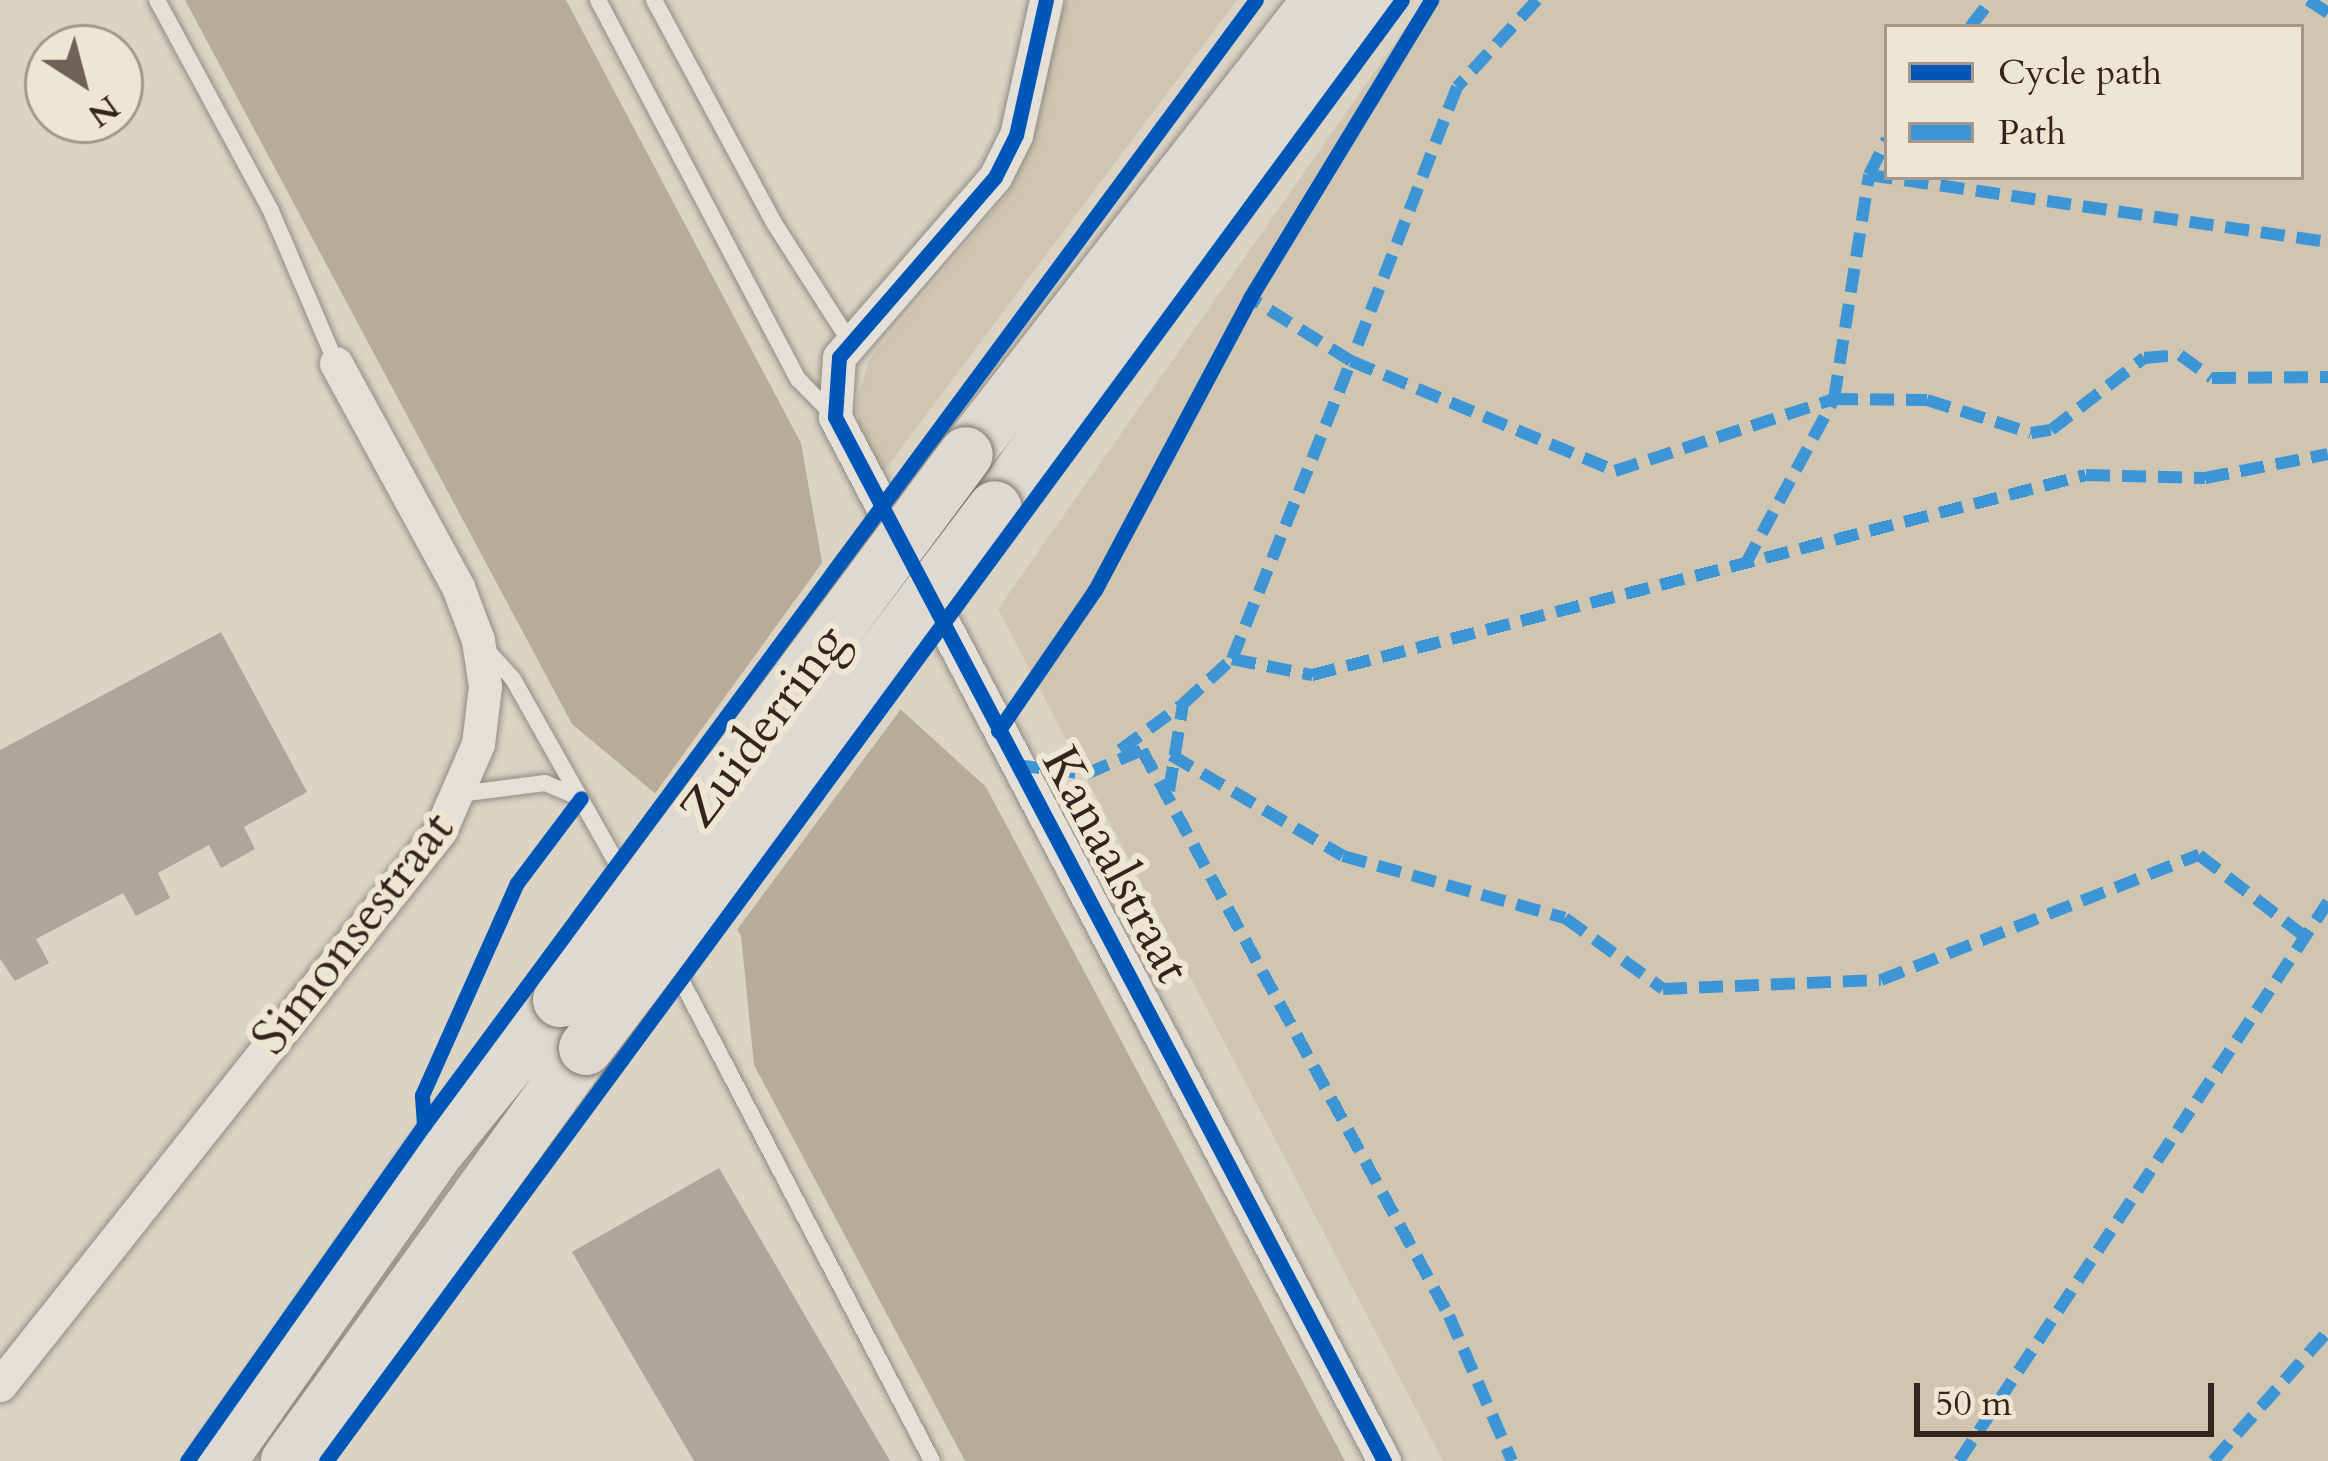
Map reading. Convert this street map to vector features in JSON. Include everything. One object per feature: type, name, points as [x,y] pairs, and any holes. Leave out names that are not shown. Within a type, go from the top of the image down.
[{"type":"highway","name":"Zuiderring","points":[[219,1461],[434,1156],[560,1000],[966,454],[1320,0]]},
{"type":"highway","name":"Zuiderring","points":[[288,1461],[586,1048],[995,508],[1366,0]]},
{"type":"street","points":[[835,417],[838,357],[994,177],[1016,134],[1046,0]]},
{"type":"street","name":"Simonsestraat","points":[[0,1385],[440,831],[478,744],[485,686],[478,640],[458,587],[336,363]]},
{"type":"street","name":"Kanaalstraat","points":[[835,417],[1384,1461]]},
{"type":"lane","points":[[157,0],[272,211],[336,363]]},
{"type":"lane","points":[[598,0],[798,380],[835,417]]},
{"type":"lane","points":[[654,0],[774,224],[850,342]]},
{"type":"lane","points":[[478,640],[513,679],[581,798],[932,1461]]},
{"type":"lane","points":[[459,794],[545,783],[581,798]]},
{"type":"shaded area","points":[[185,0],[566,0],[801,443],[825,579],[886,696],[986,787],[1345,1461],[965,1461],[754,1065],[741,936],[658,796],[572,724]]},
{"type":"shaded area","points":[[1066,0],[1237,0],[882,474],[861,436],[856,404],[869,360],[1006,196]]},
{"type":"shaded area","points":[[1425,0],[2328,0],[2328,1461],[1443,1461],[998,609]]},
{"type":"pier","points":[[827,556],[830,577],[904,705],[733,935],[651,799]]},
{"type":"building","points":[[221,632],[307,792],[244,827],[255,849],[221,868],[209,845],[158,873],[170,898],[136,916],[123,893],[36,939],[49,963],[15,981],[0,959],[0,750]]},
{"type":"building","points":[[719,1168],[890,1461],[694,1461],[572,1252]]},
{"type":"marked path","points":[[1537,0],[1457,87],[1351,361],[1615,471],[1834,399],[1869,175],[1884,177]]},
{"type":"marked path","points":[[1972,24],[1991,0]]},
{"type":"marked path","points":[[2308,0],[2328,13]]},
{"type":"marked path","points":[[1869,175],[1884,145]]},
{"type":"marked path","points":[[1903,180],[2328,242]]},
{"type":"marked path","points":[[1232,659],[1351,361],[1250,298]]},
{"type":"marked path","points":[[1745,565],[1834,399],[1927,400],[2031,433],[2051,430],[2144,358],[2180,355],[2212,378],[2328,377]]},
{"type":"marked path","points":[[1169,791],[1183,704],[1232,659],[1312,675],[2086,475],[2205,478],[2328,454]]},
{"type":"marked path","points":[[1120,750],[1183,704]]},
{"type":"marked path","points":[[1016,765],[1086,774],[1142,750],[1449,1316],[1512,1461]]},
{"type":"marked path","points":[[1171,755],[1343,856],[1565,918],[1663,989],[1881,980],[2199,855],[2304,936]]},
{"type":"marked path","points":[[1959,1461],[2328,902]]},
{"type":"marked path","points":[[2213,1461],[2328,1331]]},
{"type":"cycle path","points":[[1046,0],[1016,135],[995,177],[839,357],[835,417],[1384,1461]]},
{"type":"cycle path","points":[[187,1461],[424,1125],[1256,0]]},
{"type":"cycle path","points":[[326,1461],[1402,0]]},
{"type":"cycle path","points":[[998,731],[1095,590],[1250,298],[1431,0]]},
{"type":"cycle path","points":[[424,1125],[422,1095],[517,883],[581,798]]}]
